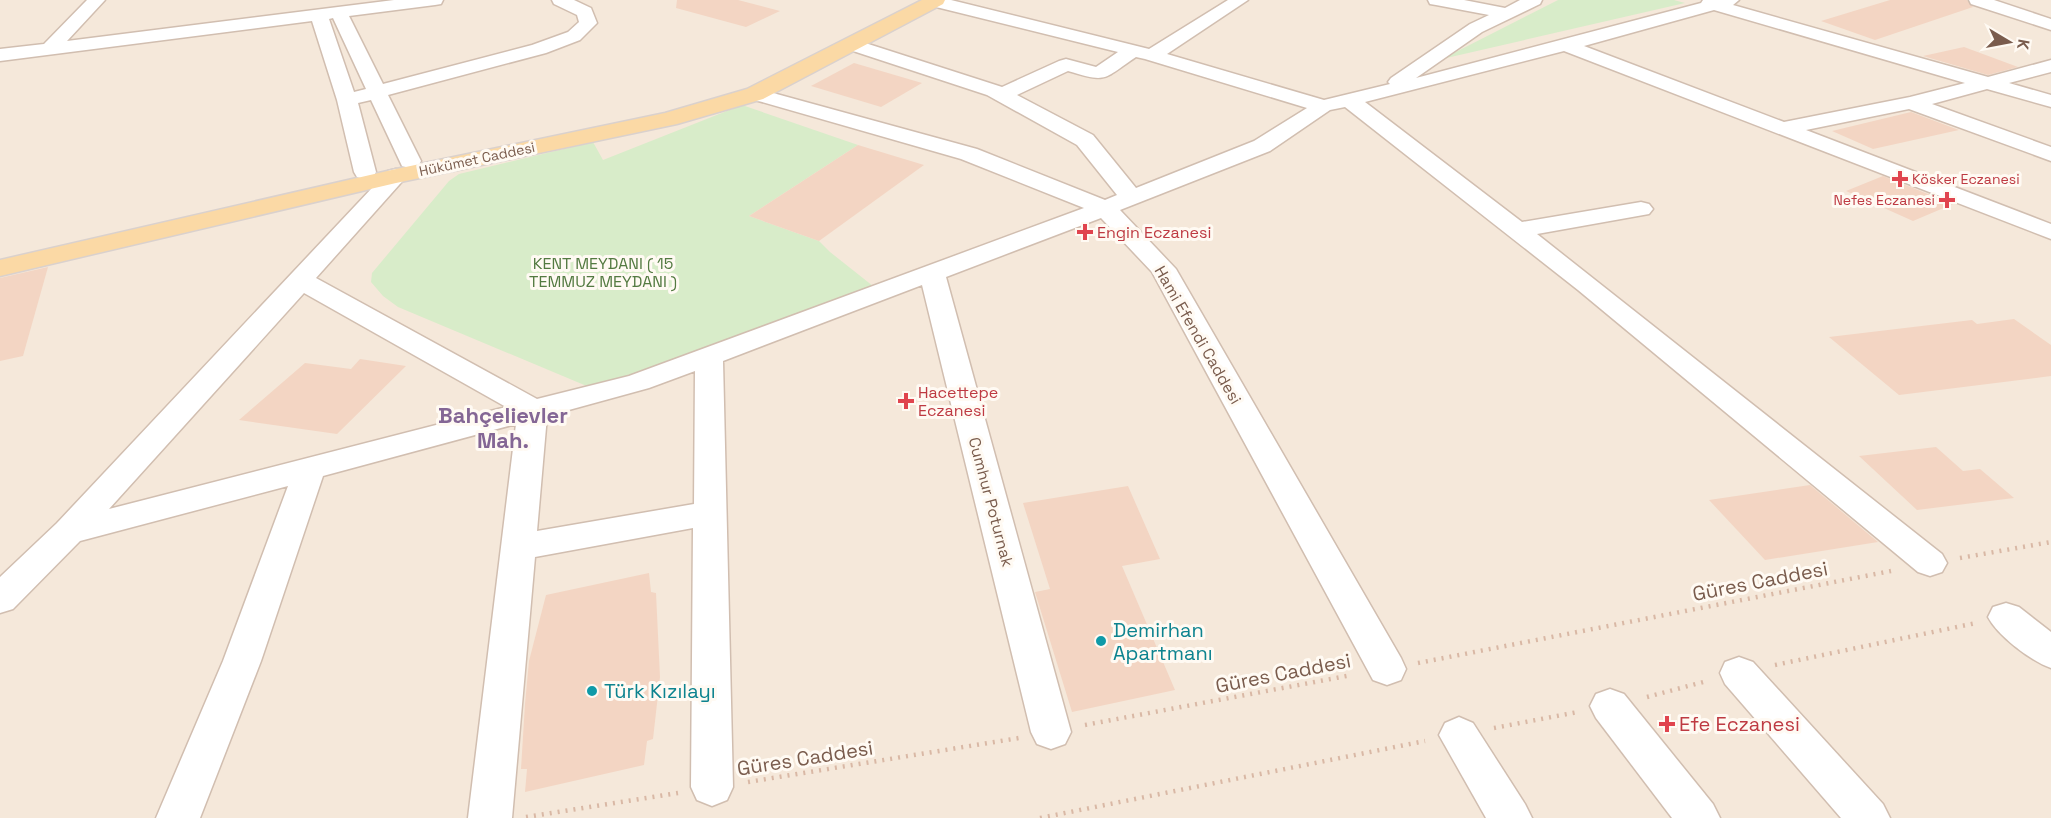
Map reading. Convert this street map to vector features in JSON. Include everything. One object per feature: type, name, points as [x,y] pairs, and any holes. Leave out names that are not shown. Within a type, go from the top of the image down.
[{"type":"main road","points":[[0,255],[365,172],[403,168],[728,88],[904,0]]},
{"type":"main road","name":"Hükümet Caddesi","points":[[0,268],[403,168],[669,119],[755,94],[935,1]]},
{"type":"street","points":[[49,49],[98,0]]},
{"type":"street","points":[[0,56],[435,0]]},
{"type":"street","points":[[347,100],[539,49],[574,36],[588,23],[585,12],[560,0]]},
{"type":"street","points":[[1001,95],[1066,65],[1100,74],[1240,0]]},
{"type":"street","points":[[1436,0],[1506,14]]},
{"type":"street","points":[[1383,92],[1476,28],[1534,0]]},
{"type":"street","points":[[1977,0],[2051,25]]},
{"type":"street","points":[[935,1],[1336,103],[1517,230],[1930,563]]},
{"type":"street","points":[[69,532],[639,382],[1118,203],[1263,146],[1336,103],[1565,45],[1715,1],[2051,101]]},
{"type":"street","points":[[0,599],[69,532],[403,168],[376,94],[339,13]]},
{"type":"street","points":[[319,15],[347,100],[365,172]]},
{"type":"street","points":[[853,45],[1001,95],[1085,140],[1118,203]]},
{"type":"street","points":[[1565,45],[2051,232]]},
{"type":"street","points":[[1785,128],[1911,103],[2051,66]]},
{"type":"street","name":"Hami Efendi Caddesi","points":[[755,94],[969,154],[1118,203],[1162,269],[1387,669]]},
{"type":"street","points":[[1911,103],[2051,154]]},
{"type":"street","points":[[1517,230],[1641,209]]},
{"type":"street","name":"Cumhur Poturnak","points":[[932,273],[1051,732]]},
{"type":"street","points":[[300,280],[533,410]]},
{"type":"street","points":[[709,356],[712,787]]},
{"type":"street","points":[[490,818],[533,410]]},
{"type":"street","points":[[178,818],[242,661],[310,468]]},
{"type":"street","points":[[518,547],[710,513]]},
{"type":"street","points":[[2006,617],[2051,653]]},
{"type":"street","points":[[1739,673],[1868,818]]},
{"type":"street","points":[[1610,706],[1698,818]]},
{"type":"street","points":[[1458,735],[1510,818]]},
{"type":"path","name":"Güres Caddesi","points":[[518,818],[1051,732],[1930,563],[2051,542]]},
{"type":"path","points":[[1040,818],[1610,706],[1739,673],[2006,617]]},
{"type":"shaded area","points":[[0,0],[2051,0],[2051,818],[0,818]]},
{"type":"green space","points":[[1558,0],[1674,0],[1685,3],[1442,59]]},
{"type":"green space","name":"KENT MEYDANI ( 15 TEMMUZ MEYDANI )","points":[[742,105],[858,145],[749,216],[819,241],[878,290],[621,384],[589,387],[398,307],[383,296],[371,282],[372,273],[449,181],[459,174],[593,142],[603,160]]},
{"type":"building","points":[[677,0],[738,0],[780,11],[746,27],[676,8]]},
{"type":"building","points":[[1890,0],[1967,0],[1973,7],[1875,40],[1821,21]]},
{"type":"building","points":[[1964,47],[2018,67],[1988,75],[1923,56]]},
{"type":"building","points":[[854,63],[922,83],[881,107],[811,86]]},
{"type":"building","points":[[1911,112],[1959,130],[1873,149],[1832,131]]},
{"type":"building","points":[[858,145],[924,165],[819,241],[749,216]]},
{"type":"building","points":[[1883,176],[1953,204],[1913,221],[1846,191]]},
{"type":"building","points":[[48,267],[23,356],[0,361],[0,278]]},
{"type":"building","points":[[2014,319],[2051,345],[2051,376],[1899,395],[1829,337],[1972,320],[1977,324]]},
{"type":"building","points":[[360,359],[406,366],[337,434],[239,420],[305,363],[351,369]]},
{"type":"building","points":[[1936,447],[1963,471],[1980,469],[2014,498],[1917,510],[1859,456]]},
{"type":"building","points":[[1810,485],[1878,542],[1765,560],[1709,500]]},
{"type":"building","points":[[1128,486],[1160,559],[1122,566],[1175,690],[1072,712],[1035,592],[1050,589],[1023,503]]},
{"type":"building","name":"Türk Kızılayı","points":[[649,573],[651,592],[656,593],[660,677],[653,739],[647,741],[644,765],[525,792],[527,769],[521,769],[529,661],[546,595]]},
{"type":"place","name":"Kösker Eczanesi","points":[[1900,179]]},
{"type":"place","name":"Nefes Eczanesi","points":[[1947,200]]},
{"type":"place","name":"Engin Eczanesi","points":[[1085,232]]},
{"type":"place","name":"Hacettepe Eczanesi","points":[[906,401]]},
{"type":"place","name":"Demirhan Apartmanı","points":[[1101,641]]},
{"type":"place","name":"Türk Kızılayı","points":[[592,691]]},
{"type":"place","name":"Efe Eczanesi","points":[[1667,724]]},
{"type":"district","name":"Bahçelievler Mah.","points":[[503,428]]}]
